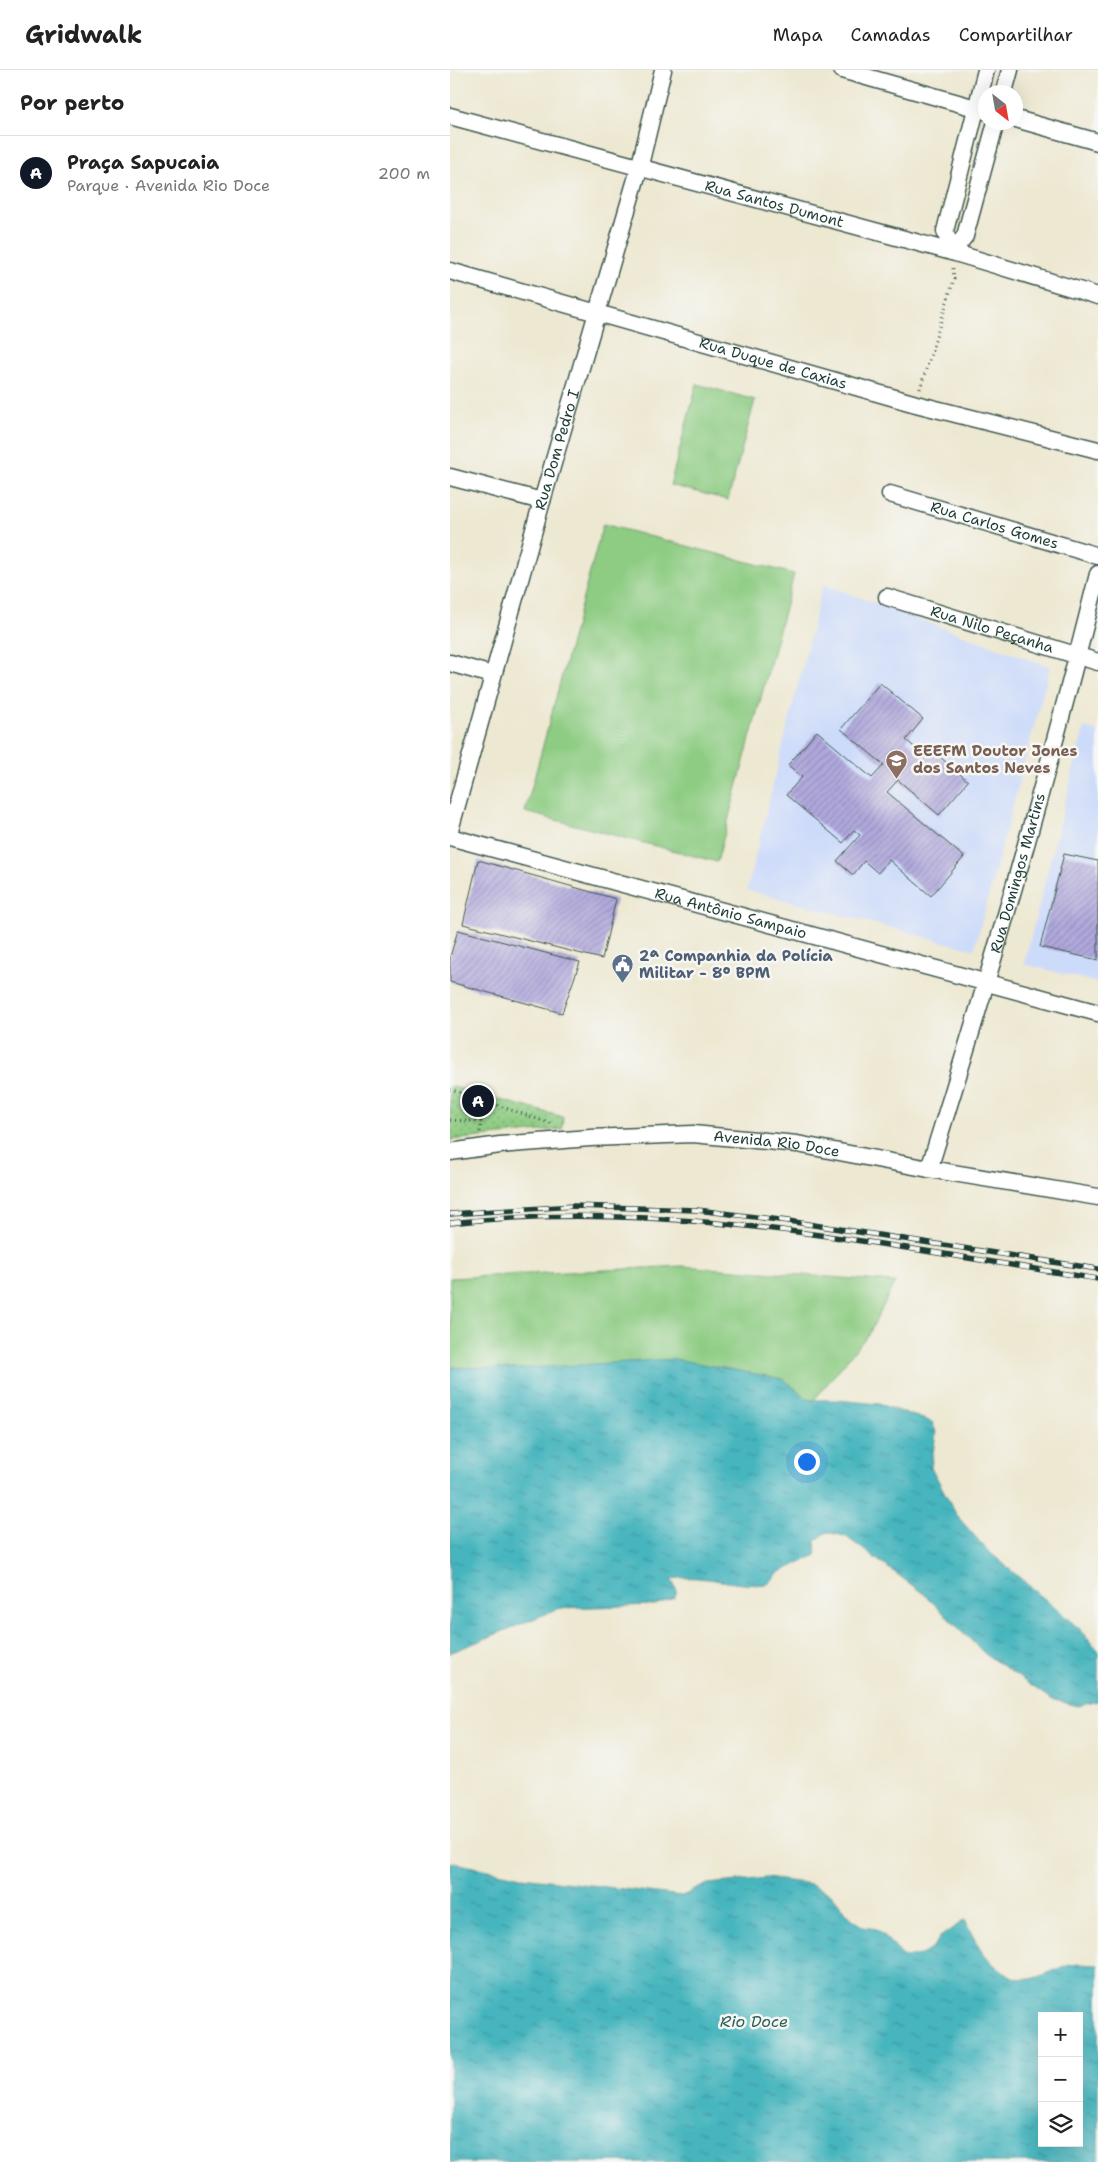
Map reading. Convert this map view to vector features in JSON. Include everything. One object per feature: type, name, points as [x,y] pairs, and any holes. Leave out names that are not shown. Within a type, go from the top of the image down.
[{"type":"street","name":"Rua Dom Pedro I","points":[[450,830],[492,675],[596,311],[639,169],[663,70]]},
{"type":"street","points":[[842,70],[978,109]]},
{"type":"street","points":[[984,85],[986,70]]},
{"type":"street","points":[[1006,85],[1010,70]]},
{"type":"street","name":"Rua Santos Dumont","points":[[450,116],[639,169],[952,252],[1098,296]]},
{"type":"street","points":[[952,252],[945,231],[978,120]]},
{"type":"street","points":[[1023,121],[1098,142]]},
{"type":"street","points":[[952,252],[965,236],[994,130]]},
{"type":"street","name":"Rua Duque de Caxias","points":[[450,271],[596,311],[916,404],[1098,450]]},
{"type":"street","points":[[450,477],[542,501]]},
{"type":"street","name":"Rua Carlos Gomes","points":[[890,494],[1098,556]]},
{"type":"street","name":"Rua Domingos Martins","points":[[929,1169],[987,983],[1078,656],[1098,574]]},
{"type":"street","name":"Rua Nilo Peçanha","points":[[887,597],[1098,662]]},
{"type":"street","points":[[450,663],[492,675]]},
{"type":"street","name":"Rua Antônio Sampaio","points":[[450,836],[1098,1013]]},
{"type":"street","name":"Avenida Rio Doce","points":[[450,1152],[500,1145],[693,1134],[797,1144],[929,1169],[1098,1197]]},
{"type":"path","points":[[916,404],[954,279],[952,252]]},
{"type":"path","points":[[450,1090],[552,1124],[543,1125]]},
{"type":"path","points":[[480,1132],[484,1101]]},
{"type":"path","points":[[450,1120],[481,1122]]},
{"type":"path","points":[[470,1133],[489,1131]]},
{"type":"shaded area","name":"EEEFM Doutor Jones dos Santos Neves","points":[[823,584],[1050,667],[974,950],[747,890]]},
{"type":"shaded area","points":[[1084,728],[1098,732],[1098,983],[1024,964]]},
{"type":"green space","points":[[697,384],[755,400],[728,500],[670,485]]},
{"type":"green space","points":[[603,524],[794,574],[717,862],[525,812]]},
{"type":"green space","points":[[450,1086],[563,1117],[562,1129],[450,1140]]},
{"type":"green space","points":[[682,1266],[895,1282],[870,1332],[814,1400],[809,1400],[783,1379],[450,1367],[450,1278]]},
{"type":"water","points":[[675,1359],[783,1379],[809,1400],[837,1400],[879,1404],[932,1422],[936,1432],[931,1467],[957,1516],[987,1550],[1081,1630],[1098,1650],[1098,1701],[1078,1706],[1051,1699],[985,1654],[924,1594],[845,1536],[827,1532],[815,1541],[816,1555],[778,1573],[768,1584],[756,1585],[695,1578],[671,1579],[677,1591],[674,1598],[655,1605],[560,1608],[450,1653],[450,1367],[513,1369]]},
{"type":"water","name":"Rio Doce","points":[[450,1862],[522,1877],[682,1896],[708,1884],[767,1878],[811,1884],[832,1895],[850,1917],[863,1927],[877,1929],[904,1957],[921,1955],[933,1948],[940,1937],[965,1920],[982,1951],[998,1969],[1018,1979],[1035,1978],[1074,1964],[1098,1965],[1098,2162],[450,2162]]},
{"type":"building","points":[[880,683],[923,719],[906,740],[920,752],[926,745],[968,781],[939,815],[898,780],[887,792],[964,857],[931,896],[889,860],[878,873],[864,861],[853,875],[837,861],[860,835],[854,830],[843,843],[786,795],[802,777],[788,765],[817,731],[872,778],[884,765],[841,729]]},
{"type":"building","points":[[1064,854],[1098,861],[1098,960],[1040,947]]},
{"type":"building","points":[[478,860],[616,899],[602,959],[463,924]]},
{"type":"building","points":[[458,930],[580,962],[562,1013],[450,982],[450,957]]},
{"type":"railway","points":[[450,1214],[574,1206],[697,1210],[788,1221],[1098,1269]]},
{"type":"railway","points":[[450,1223],[532,1217],[613,1217],[694,1221],[776,1229],[856,1240],[1098,1279]]},
{"type":"place","name":"EEEFM Doutor Jones dos Santos Neves","points":[[897,779]]},
{"type":"place","name":"2ª Companhia da Polícia Militar - 8º BPM","points":[[623,984]]},
{"type":"place","name":"Praça Sapucaia","points":[[478,1101]]}]
